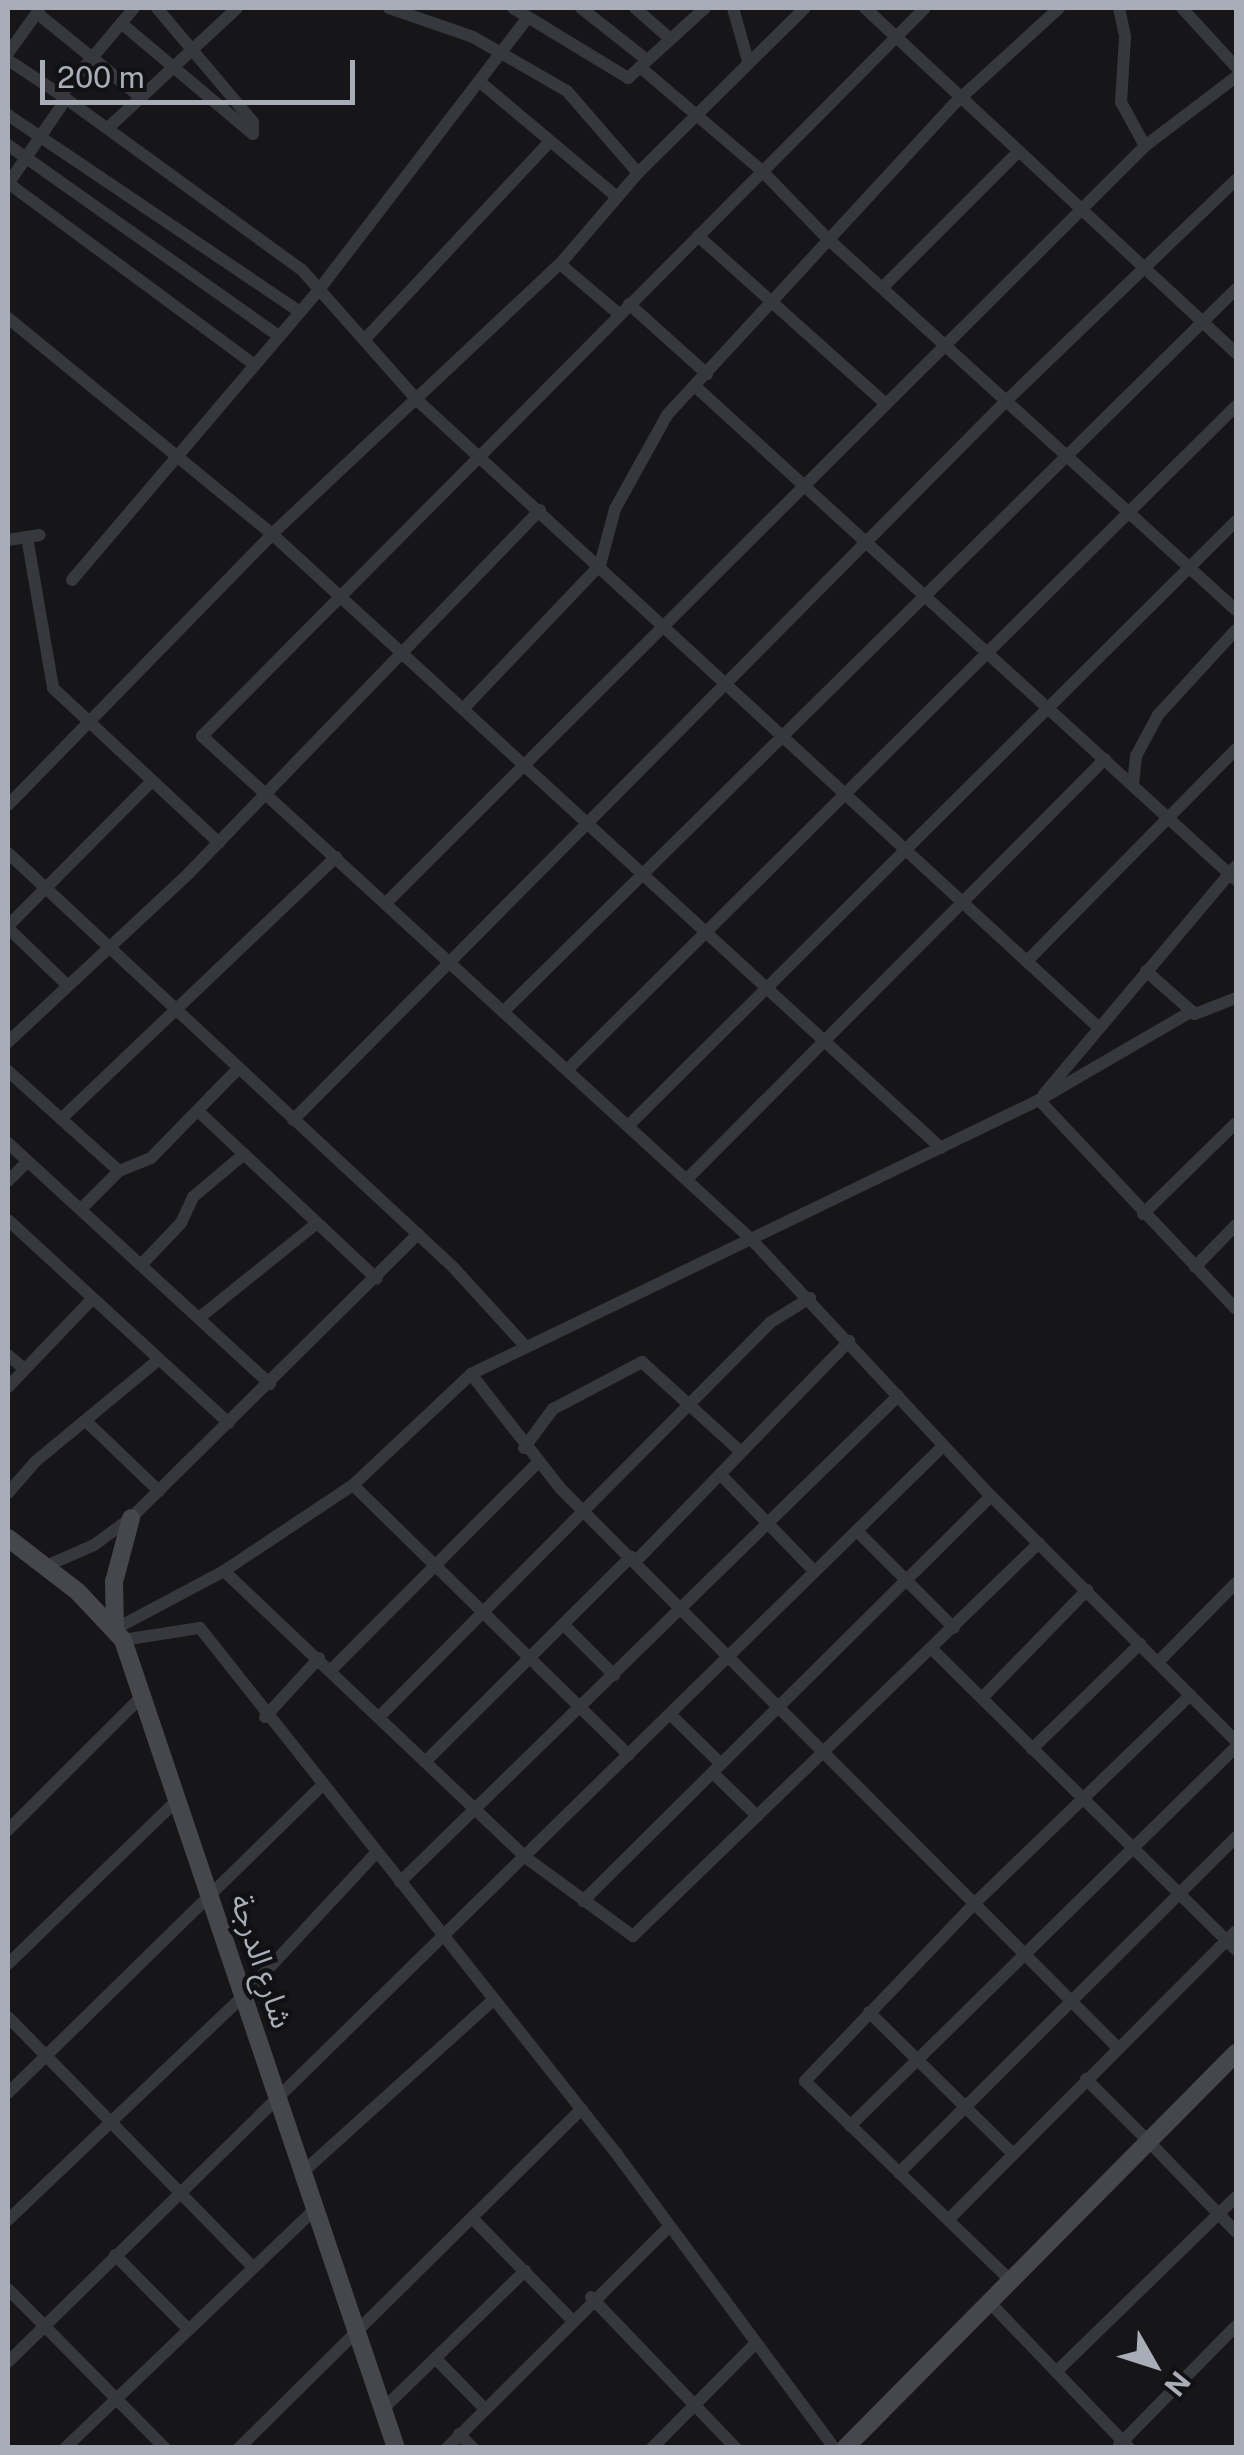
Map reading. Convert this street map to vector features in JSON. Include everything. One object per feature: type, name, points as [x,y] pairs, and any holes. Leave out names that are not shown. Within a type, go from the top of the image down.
[{"type":"street","points":[[134,8],[64,97],[43,138],[8,184],[255,364]]},
{"type":"street","points":[[121,23],[253,134],[256,126],[195,45],[157,8]]},
{"type":"street","points":[[389,8],[502,53],[582,103],[638,173]]},
{"type":"street","points":[[513,8],[628,78],[688,17],[705,8]]},
{"type":"street","points":[[581,8],[644,63],[696,118],[762,171],[828,239],[950,345],[1006,401],[1236,610]]},
{"type":"street","points":[[635,8],[668,37]]},
{"type":"street","points":[[676,8],[688,17]]},
{"type":"street","points":[[732,8],[748,61]]},
{"type":"street","points":[[8,805],[272,534],[560,264],[638,173],[805,8]]},
{"type":"street","points":[[865,8],[1147,265],[1236,354]]},
{"type":"street","points":[[850,2126],[1236,1744],[943,1446],[752,1239],[202,736],[340,601],[477,453],[925,8]]},
{"type":"street","points":[[463,709],[600,565],[615,509],[655,434],[960,98],[1060,8]]},
{"type":"street","points":[[1119,8],[1125,37],[1121,102],[1145,146]]},
{"type":"street","points":[[1182,8],[1236,68]]},
{"type":"street","points":[[138,96],[39,10],[8,57],[321,287],[416,399],[1029,958],[1097,1026]]},
{"type":"street","points":[[108,128],[228,11]]},
{"type":"street","points":[[72,580],[321,287],[528,16]]},
{"type":"street","points":[[386,903],[526,767],[804,482],[950,345],[1145,146],[1236,77]]},
{"type":"street","points":[[480,82],[617,197]]},
{"type":"street","points":[[8,115],[300,312]]},
{"type":"street","points":[[365,339],[550,142]]},
{"type":"street","points":[[8,145],[279,336]]},
{"type":"street","points":[[883,288],[1019,151]]},
{"type":"street","points":[[293,1120],[1006,401],[1236,180]]},
{"type":"street","points":[[698,236],[886,404]]},
{"type":"street","points":[[560,264],[707,374]]},
{"type":"street","points":[[503,1012],[646,877],[784,734],[1236,289]]},
{"type":"street","points":[[8,318],[179,454],[272,534],[340,601],[941,1148]]},
{"type":"street","points":[[698,388],[1234,873],[1097,1026],[1039,1100]]},
{"type":"street","points":[[566,1070],[1236,406]]},
{"type":"street","points":[[8,1042],[219,842],[398,652],[540,510]]},
{"type":"street","points":[[630,1124],[1236,521]]},
{"type":"street","points":[[19,537],[46,618],[50,680],[89,723],[219,842]]},
{"type":"street","points":[[1133,785],[1136,756],[1158,715],[1236,630]]},
{"type":"street","points":[[1029,958],[1236,749]]},
{"type":"street","points":[[688,1178],[1104,759]]},
{"type":"street","points":[[67,985],[8,927],[152,781]]},
{"type":"street","points":[[8,853],[418,1234],[526,1347]]},
{"type":"street","points":[[61,1119],[336,857]]},
{"type":"street","points":[[1146,971],[1192,1012]]},
{"type":"street","points":[[119,1634],[224,1571],[354,1484],[471,1374],[1039,1100],[1192,1012],[1236,998]]},
{"type":"street","points":[[80,1210],[119,1171],[151,1158],[238,1069]]},
{"type":"street","points":[[8,1071],[119,1171]]},
{"type":"street","points":[[1039,1100],[1236,1308]]},
{"type":"street","points":[[198,1110],[378,1279]]},
{"type":"street","points":[[1143,1214],[1236,1123]]},
{"type":"street","points":[[8,1144],[270,1384]]},
{"type":"street","points":[[141,1265],[181,1223],[193,1197],[244,1154]]},
{"type":"street","points":[[8,1181],[28,1161]]},
{"type":"street","points":[[8,1220],[228,1423]]},
{"type":"street","points":[[199,1318],[316,1223]]},
{"type":"street","points":[[1195,1267],[1236,1224]]},
{"type":"street","points":[[46,1566],[94,1545],[131,1518],[378,1279],[418,1234]]},
{"type":"street","points":[[379,1717],[585,1514],[771,1322],[810,1298]]},
{"type":"street","points":[[8,1387],[92,1299]]},
{"type":"street","points":[[425,1762],[720,1474],[849,1341]]},
{"type":"street","points":[[8,1355],[24,1369]]},
{"type":"street","points":[[8,1493],[158,1360]]},
{"type":"street","points":[[524,1448],[553,1409],[637,1363],[741,1452]]},
{"type":"street","points":[[471,1374],[524,1448],[585,1514],[780,1703],[1117,2047]]},
{"type":"street","points":[[400,1882],[898,1396]]},
{"type":"street","points":[[87,1422],[159,1490]]},
{"type":"street","points":[[8,2362],[943,1446]]},
{"type":"street","points":[[332,1670],[434,1562],[538,1463]]},
{"type":"street","points":[[720,1474],[815,1572]]},
{"type":"street","points":[[354,1484],[629,1755]]},
{"type":"street","points":[[583,1901],[991,1496]]},
{"type":"street","points":[[119,1634],[114,1582],[131,1518]]},
{"type":"street","points":[[857,1531],[954,1628]]},
{"type":"street","name":"شارع الدرجة","points":[[8,1538],[46,1566],[119,1634],[396,2448]]},
{"type":"street","points":[[224,1571],[525,1857],[633,1936],[1039,1543]]},
{"type":"street","points":[[1158,1662],[1236,1583]]},
{"type":"street","points":[[982,1698],[1087,1590]]},
{"type":"street","points":[[564,1625],[614,1675]]},
{"type":"street","points":[[119,1634],[200,1628],[265,1717],[581,2109],[834,2448]]},
{"type":"street","points":[[1032,1750],[1140,1644]]},
{"type":"street","points":[[932,1649],[1130,1848],[1233,1941],[1117,2047],[949,2219]]},
{"type":"street","points":[[265,1717],[319,1658]]},
{"type":"street","points":[[1008,2278],[805,2081],[976,1902],[1190,1695]]},
{"type":"street","points":[[8,1830],[142,1696]]},
{"type":"street","points":[[670,1714],[757,1816]]},
{"type":"street","points":[[8,2093],[212,1898],[320,1786]]},
{"type":"street","points":[[8,1964],[177,1800]]},
{"type":"street","points":[[899,2173],[1236,1836]]},
{"type":"street","points":[[8,2220],[244,1995],[376,1854]]},
{"type":"street","points":[[304,2171],[493,2000]]},
{"type":"street","points":[[869,2012],[1011,2152]]},
{"type":"street","points":[[8,2017],[252,2266]]},
{"type":"street","points":[[858,2448],[1236,2052]]},
{"type":"street","points":[[845,2448],[1008,2278],[1236,2066]]},
{"type":"street","points":[[1086,2078],[1236,2232]]},
{"type":"street","points":[[239,2448],[358,2336],[581,2109]]},
{"type":"street","points":[[1056,2372],[1236,2197]]},
{"type":"street","points":[[65,2448],[316,2208]]},
{"type":"street","points":[[474,2220],[570,2318]]},
{"type":"street","points":[[446,2448],[570,2318],[668,2227]]},
{"type":"street","points":[[115,2255],[188,2329]]},
{"type":"street","points":[[384,2408],[525,2271]]},
{"type":"street","points":[[8,2289],[165,2448]]},
{"type":"street","points":[[592,2297],[736,2448]]},
{"type":"street","points":[[994,2307],[1123,2445],[1236,2326]]},
{"type":"street","points":[[652,2448],[754,2345]]},
{"type":"street","points":[[436,2360],[483,2407]]},
{"type":"street","points":[[460,2434],[473,2448]]}]
